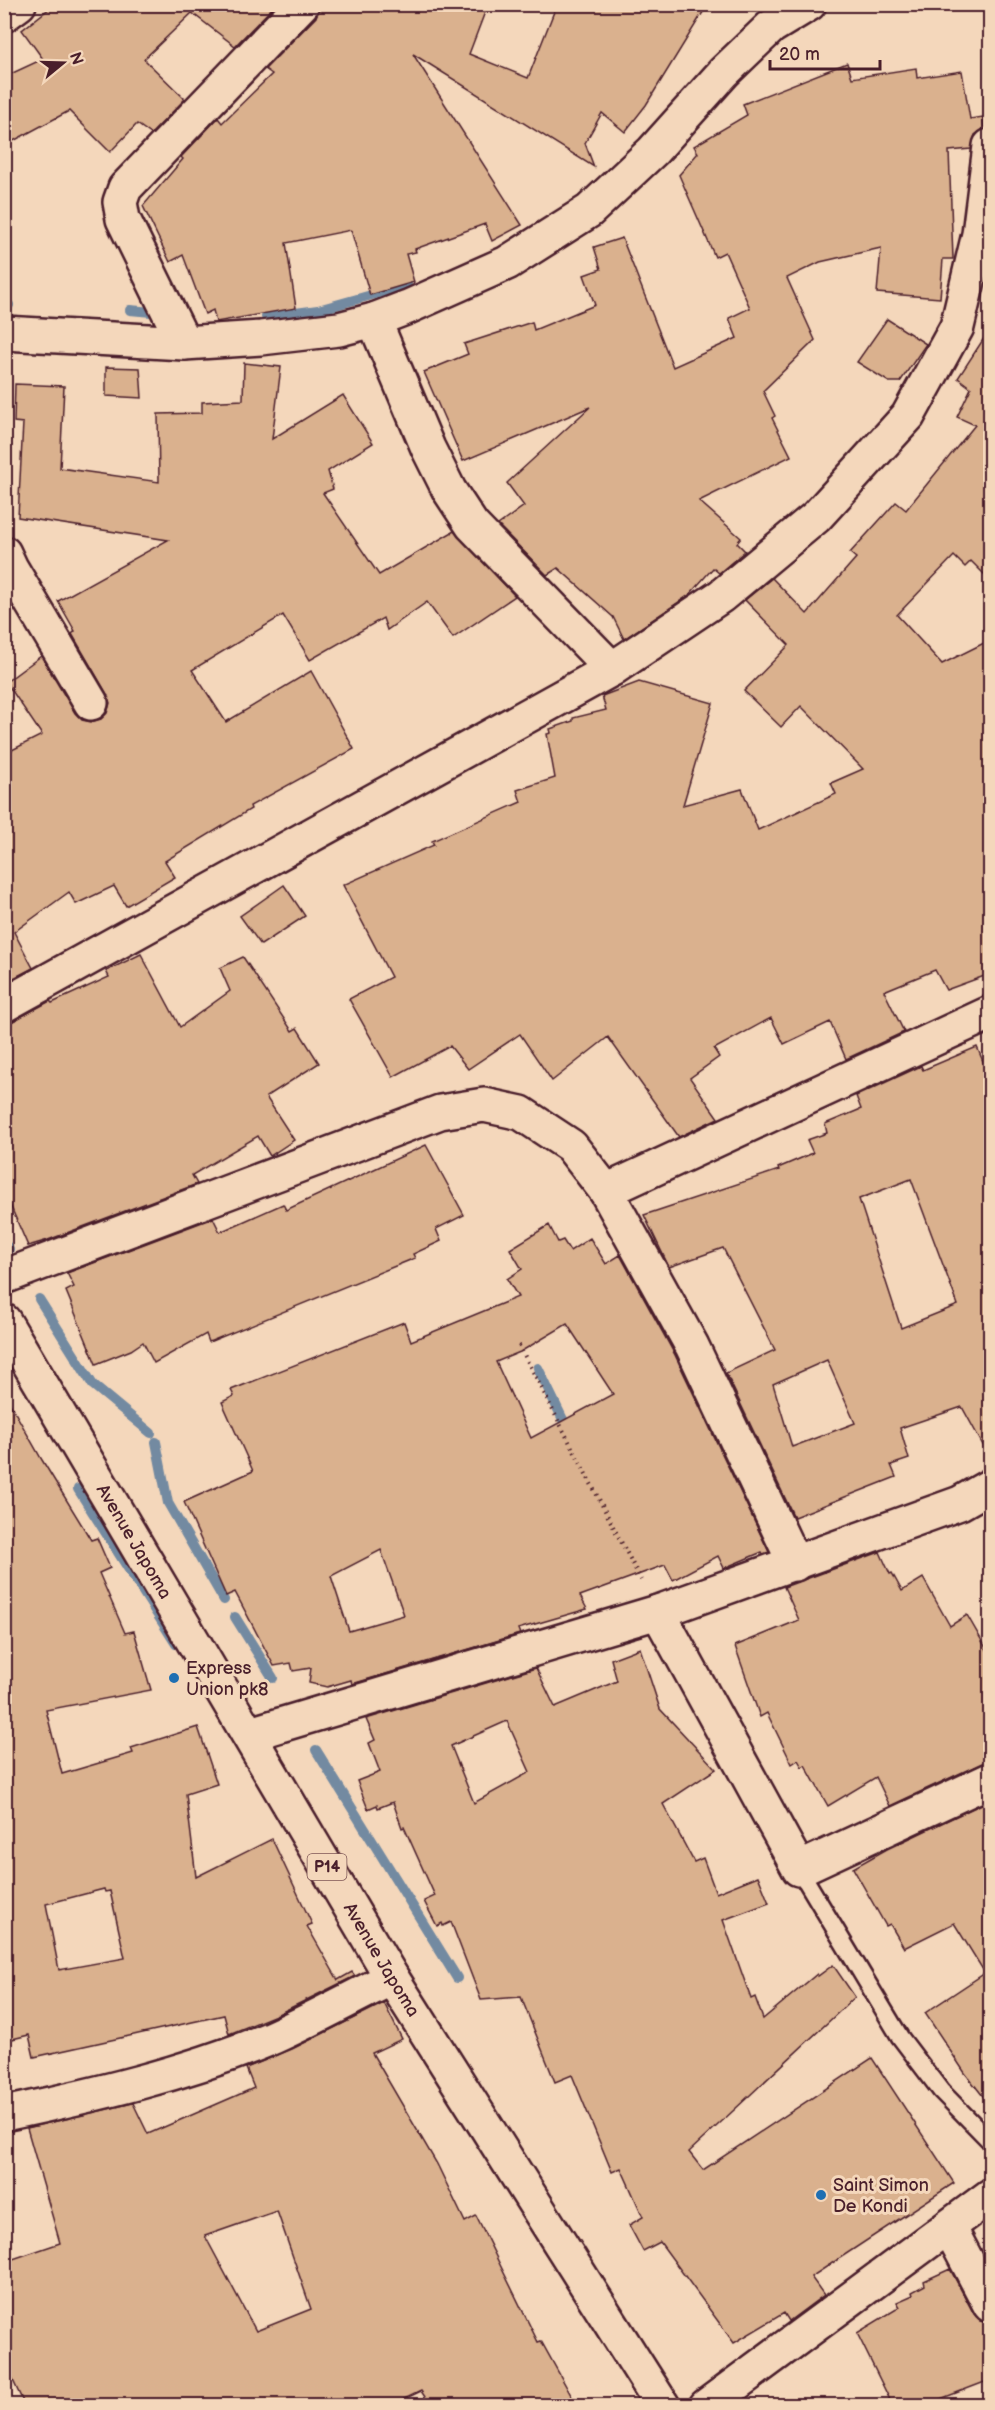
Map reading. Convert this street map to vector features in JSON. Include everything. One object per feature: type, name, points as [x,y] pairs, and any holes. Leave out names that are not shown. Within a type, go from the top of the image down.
[{"type":"street","points":[[4,15],[19,4]]},
{"type":"street","points":[[184,343],[123,219],[120,202],[126,188],[302,4]]},
{"type":"street","points":[[4,333],[184,343],[316,332],[374,320],[507,263],[589,211],[653,151],[724,72],[771,27],[809,4]]},
{"type":"street","points":[[4,1005],[612,669],[721,597],[816,516],[908,416],[957,327],[979,234],[990,146]]},
{"type":"street","points":[[374,320],[428,448],[449,490],[472,525],[612,669]]},
{"type":"street","points":[[4,554],[91,703]]},
{"type":"street","points":[[606,1191],[990,1013]]},
{"type":"street","points":[[4,1277],[440,1112],[484,1105],[521,1113],[571,1146],[606,1191],[692,1346],[795,1564]]},
{"type":"street","name":"Avenue Japoma","points":[[8,1334],[250,1734],[392,1978],[663,2406]]},
{"type":"street","points":[[250,1734],[658,1612],[960,1503],[990,1486]]},
{"type":"street","points":[[658,1612],[798,1869],[990,1780]]},
{"type":"street","points":[[4,2114],[180,2071],[269,2038],[392,1978]]},
{"type":"street","points":[[706,2406],[990,2196]]},
{"type":"street","points":[[949,2227],[990,2305]]},
{"type":"lane","points":[[798,1869],[900,2037],[941,2091],[990,2141]]},
{"type":"path","points":[[519,1345],[658,1612]]},
{"type":"building","points":[[55,4],[276,4],[235,46],[192,13],[144,59],[185,99],[151,134],[137,124],[110,152],[69,111],[4,146],[4,77],[43,59],[22,30]]},
{"type":"building","points":[[320,4],[488,4],[469,54],[528,78],[557,4],[708,4],[646,105],[625,132],[602,113],[585,143],[594,167],[413,54],[522,225],[492,241],[485,224],[415,249],[416,252],[406,254],[414,282],[370,295],[351,230],[286,243],[296,308],[216,322],[213,310],[205,314],[183,255],[170,262],[143,206],[183,159],[181,157],[218,118],[222,123],[272,74],[265,69],[316,17]]},
{"type":"building","points":[[847,63],[852,78],[916,68],[917,78],[962,71],[970,119],[983,117],[984,129],[975,135],[971,149],[949,151],[953,259],[943,259],[940,298],[877,293],[881,248],[820,262],[787,278],[815,340],[763,391],[775,416],[772,418],[791,456],[699,501],[741,538],[737,543],[745,551],[719,573],[713,568],[689,595],[624,639],[613,617],[558,568],[547,575],[498,525],[524,506],[507,483],[590,407],[463,461],[424,372],[468,354],[464,344],[532,322],[534,330],[595,305],[584,275],[601,269],[594,247],[622,238],[673,367],[737,338],[729,318],[750,308],[725,252],[715,257],[679,175],[698,153],[694,146],[747,115],[743,104]]},
{"type":"building","points":[[887,319],[926,344],[900,382],[889,382],[857,362]]},
{"type":"building","points":[[990,329],[990,580],[971,561],[965,567],[954,556],[897,615],[942,664],[990,640],[990,974],[946,990],[935,970],[884,991],[904,1032],[846,1059],[830,1022],[784,1044],[771,1018],[714,1049],[719,1057],[690,1078],[718,1118],[679,1137],[608,1037],[552,1081],[520,1034],[468,1069],[450,1046],[393,1077],[349,999],[391,977],[343,885],[434,845],[432,841],[521,802],[517,790],[555,778],[547,734],[551,733],[550,729],[573,721],[573,718],[606,710],[602,696],[639,682],[713,703],[683,805],[742,789],[758,830],[836,794],[831,783],[863,769],[801,706],[781,727],[744,691],[789,645],[745,600],[772,578],[807,614],[856,558],[850,553],[896,502],[906,510],[975,425],[957,417],[971,388],[958,378]]},
{"type":"building","points":[[244,363],[281,367],[272,439],[343,395],[373,443],[328,471],[333,489],[323,493],[379,575],[454,531],[515,596],[453,638],[427,602],[387,630],[383,618],[310,660],[283,615],[192,670],[226,722],[311,671],[354,749],[250,806],[251,809],[165,861],[175,877],[126,906],[114,886],[76,904],[69,892],[14,932],[33,968],[4,983],[4,754],[42,735],[6,682],[41,656],[75,713],[82,720],[91,722],[101,719],[107,713],[110,703],[107,694],[72,634],[75,631],[58,601],[168,540],[18,517],[23,423],[14,422],[15,384],[64,386],[60,468],[159,482],[158,414],[202,413],[202,402],[243,400]]},
{"type":"building","points":[[106,367],[140,368],[142,398],[106,396]]},
{"type":"building","points":[[284,885],[305,916],[261,945],[240,916]]},
{"type":"building","points":[[141,954],[180,1027],[230,991],[220,968],[243,957],[292,1031],[297,1028],[319,1063],[266,1097],[294,1140],[270,1156],[258,1136],[192,1175],[197,1184],[28,1246],[4,1191],[4,1024],[50,1001],[52,1003],[109,977],[106,971]]},
{"type":"building","points":[[977,1047],[990,1078],[990,1458],[962,1407],[900,1428],[909,1459],[891,1465],[896,1477],[794,1517],[726,1373],[775,1350],[723,1248],[669,1267],[644,1215],[779,1170],[778,1168],[813,1153],[807,1140],[827,1133],[825,1124],[861,1109],[856,1096],[921,1066],[923,1070]],"holes":[[[911,1179],[958,1305],[901,1328],[859,1199]],[[827,1360],[855,1423],[792,1447],[773,1384]]]},
{"type":"building","points":[[426,1145],[464,1215],[436,1229],[441,1241],[413,1254],[415,1258],[209,1342],[206,1334],[154,1363],[143,1342],[131,1350],[96,1364],[66,1291],[74,1287],[67,1273],[213,1218],[220,1232],[283,1204],[286,1210]]},
{"type":"building","points":[[549,1225],[558,1242],[563,1240],[570,1251],[590,1238],[606,1264],[620,1255],[675,1355],[769,1552],[763,1554],[762,1552],[724,1568],[718,1556],[673,1580],[665,1565],[580,1596],[587,1609],[518,1629],[520,1634],[352,1684],[351,1680],[327,1687],[309,1683],[311,1668],[293,1671],[291,1663],[274,1666],[235,1592],[226,1596],[184,1502],[253,1471],[222,1402],[234,1396],[231,1390],[404,1322],[411,1341],[518,1297],[507,1279],[522,1269],[510,1249]],"holes":[[[567,1324],[613,1394],[531,1438],[496,1362],[520,1352]],[[381,1550],[404,1615],[349,1631],[331,1576]]]},
{"type":"building","points":[[4,1393],[91,1540],[97,1538],[110,1568],[99,1573],[125,1633],[134,1631],[151,1690],[46,1710],[62,1774],[133,1753],[131,1748],[198,1727],[217,1784],[186,1794],[196,1877],[272,1839],[312,1924],[307,1926],[338,1980],[352,1972],[355,1976],[276,2015],[229,2034],[224,2015],[34,2057],[29,2035],[4,2041]],"holes":[[[104,1889],[105,1892],[110,1891],[125,1958],[59,1970],[46,1904]]]},
{"type":"building","points":[[880,1552],[890,1574],[892,1573],[902,1591],[923,1578],[950,1626],[967,1615],[990,1655],[990,1761],[890,1806],[876,1777],[828,1806],[805,1765],[802,1767],[798,1760],[792,1764],[767,1713],[760,1717],[735,1646],[799,1620],[784,1587]]},
{"type":"building","points":[[640,1648],[660,1709],[716,1769],[663,1804],[694,1862],[703,1858],[716,1893],[758,1876],[769,1903],[723,1920],[751,1999],[755,1997],[763,2019],[817,1974],[818,1976],[833,1965],[855,1997],[689,2152],[703,2170],[872,2058],[954,2183],[811,2277],[824,2295],[789,2321],[784,2313],[734,2343],[660,2242],[643,2251],[629,2225],[643,2217],[621,2168],[612,2172],[572,2075],[555,2082],[521,1997],[481,2000],[451,1922],[437,1926],[424,1901],[435,1896],[404,1827],[402,1828],[393,1802],[368,1809],[357,1781],[380,1772],[369,1743],[375,1740],[366,1719],[536,1668],[555,1707],[617,1681],[611,1659]],"holes":[[[507,1721],[530,1772],[474,1803],[451,1746]]]},
{"type":"building","points":[[990,1800],[990,2105],[965,2073],[925,2013],[985,1973],[954,1923],[904,1948],[890,1924],[886,1926],[853,1868],[887,1849]]},
{"type":"building","points":[[384,2003],[402,2039],[372,2053],[437,2164],[465,2222],[476,2216],[538,2342],[541,2341],[577,2406],[431,2406],[421,2391],[390,2406],[25,2406],[4,2361],[4,2262],[60,2243],[27,2128],[133,2103],[148,2134],[254,2088],[246,2068],[292,2049]],"holes":[[[277,2211],[311,2309],[256,2331],[205,2236]]]},
{"type":"building","points":[[950,2269],[974,2314],[981,2321],[990,2324],[990,2380],[922,2406],[893,2406],[857,2333],[900,2307],[897,2302],[913,2295],[912,2292],[925,2285],[924,2281]]},
{"type":"waterway","points":[[760,18],[774,4]]},
{"type":"waterway","points":[[266,317],[318,310],[407,285]]},
{"type":"waterway","points":[[4,305],[9,305]]},
{"type":"waterway","points":[[130,310],[162,313]]},
{"type":"waterway","points":[[4,1243],[9,1249]]},
{"type":"waterway","points":[[39,1299],[93,1385],[151,1433]]},
{"type":"waterway","points":[[538,1368],[569,1432]]},
{"type":"waterway","points":[[156,1442],[168,1503],[224,1600]]},
{"type":"waterway","points":[[78,1489],[176,1644]]},
{"type":"waterway","points":[[235,1617],[273,1678]]},
{"type":"waterway","points":[[316,1750],[457,1978]]},
{"type":"place","name":"Express Union pk8","points":[[174,1678]]},
{"type":"place","name":"Saint Simon De Kondi","points":[[821,2195]]}]
